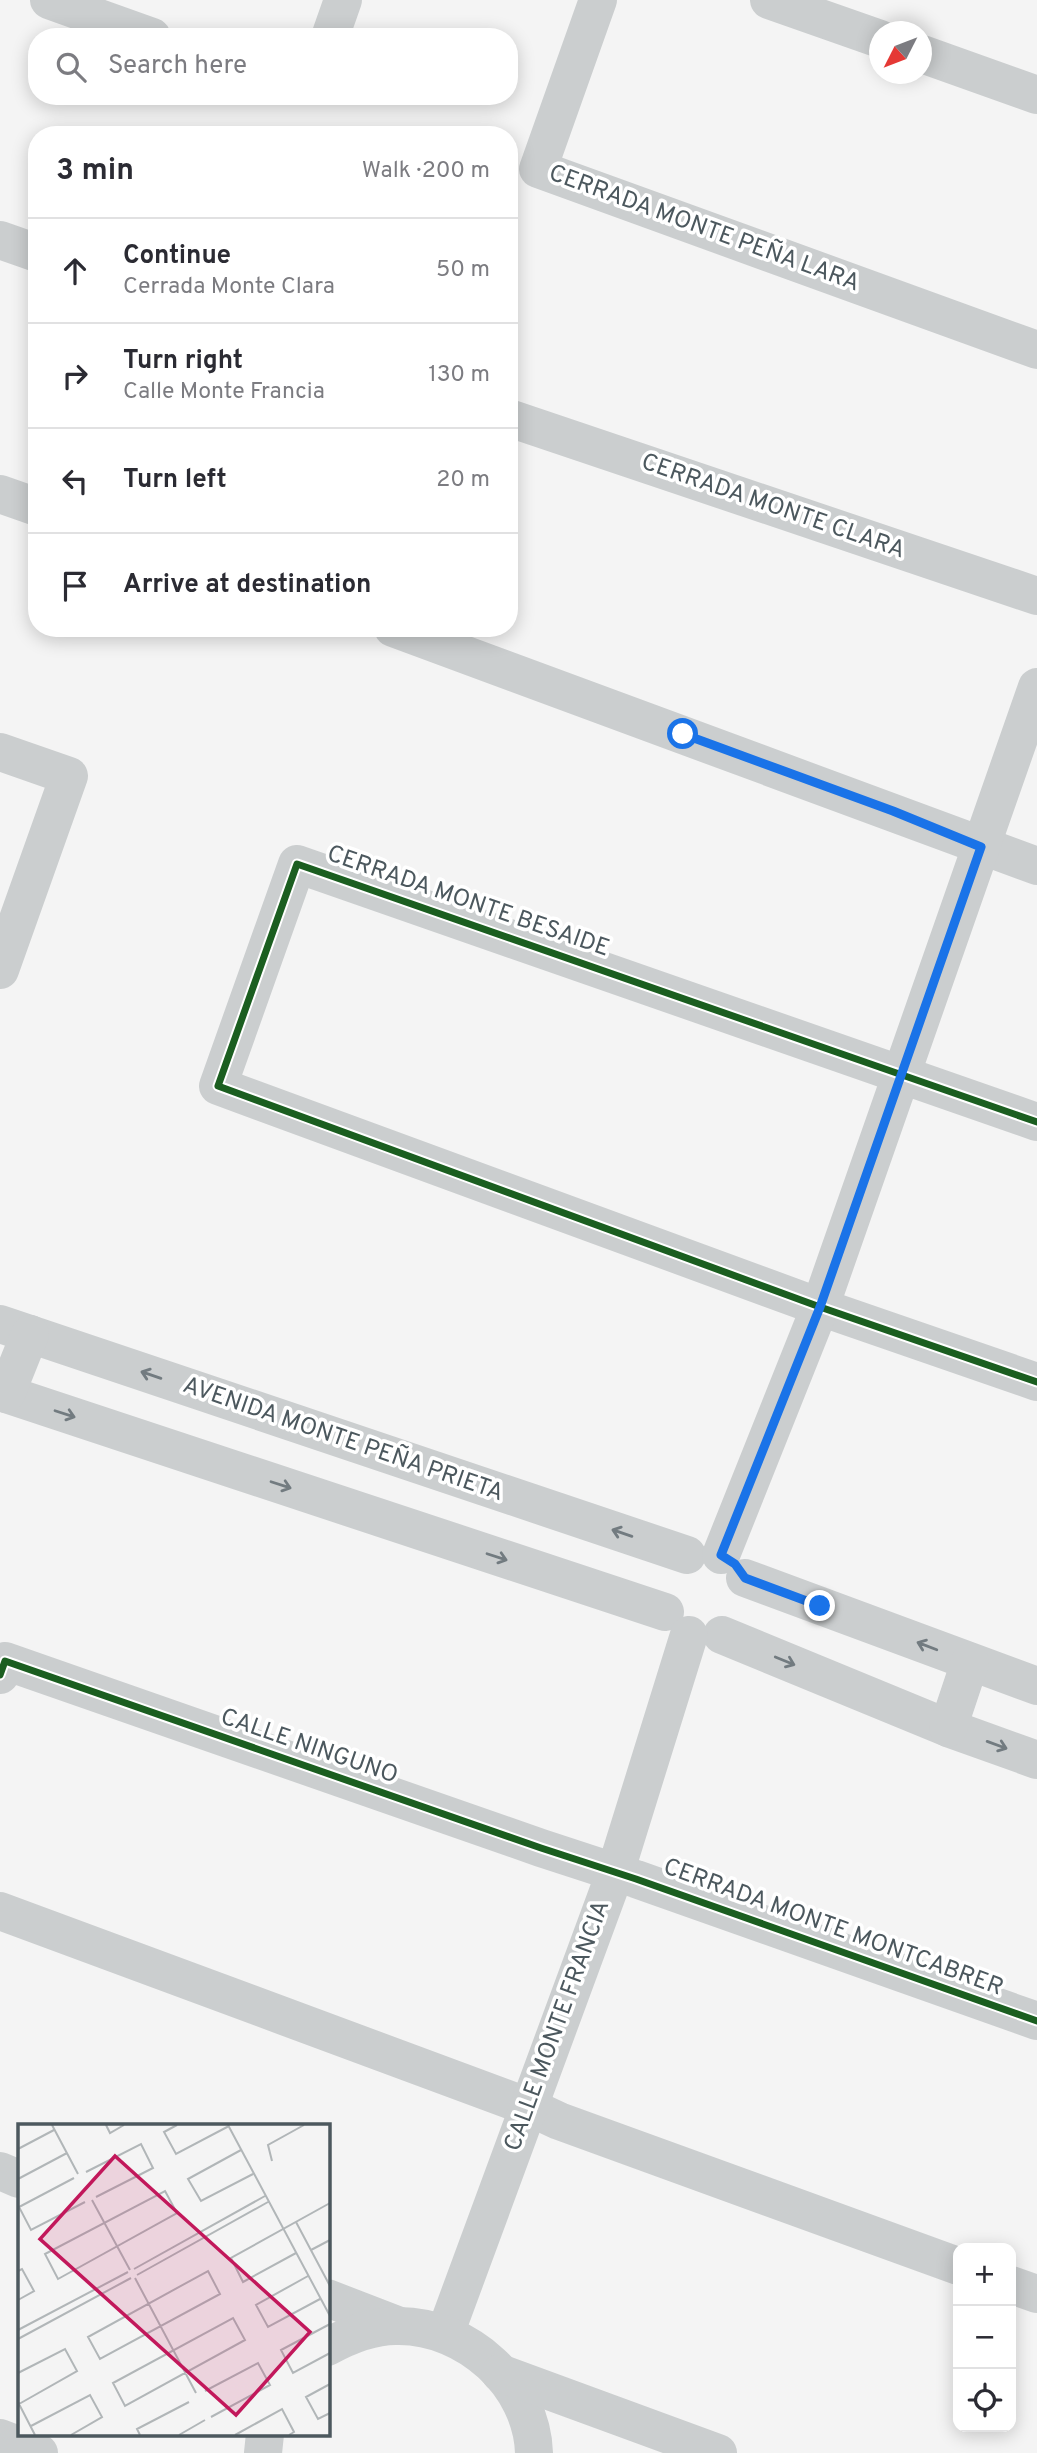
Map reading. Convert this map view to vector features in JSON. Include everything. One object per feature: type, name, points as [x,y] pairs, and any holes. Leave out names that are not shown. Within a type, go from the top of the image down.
[{"type":"street","points":[[49,0],[127,28]]},
{"type":"street","points":[[333,28],[343,0]]},
{"type":"street","name":"CERRADA MONTE PEÑA LARA","points":[[598,0],[538,169],[1037,350]]},
{"type":"street","points":[[769,0],[869,35]]},
{"type":"street","points":[[932,57],[1037,94]]},
{"type":"street","points":[[0,240],[28,250]]},
{"type":"street","name":"CERRADA MONTE CLARA","points":[[518,421],[1037,596]]},
{"type":"street","points":[[0,495],[28,504]]},
{"type":"street","points":[[418,637],[1037,866]]},
{"type":"street","points":[[717,1562],[820,1307],[1037,687]]},
{"type":"street","points":[[0,752],[69,776],[0,970]]},
{"type":"street","name":"CERRADA MONTE BESAIDE","points":[[820,1307],[218,1086],[297,864],[902,1073]]},
{"type":"street","points":[[902,1073],[1037,1122]]},
{"type":"street","points":[[820,1307],[1037,1382]]},
{"type":"street","points":[[15,1329],[3,1393],[692,1628],[1037,1760]]},
{"type":"street","name":"AVENIDA MONTE PEÑA PRIETA","points":[[15,1329],[717,1562],[1037,1686]]},
{"type":"street","points":[[717,1562],[748,1595],[745,1611],[736,1626],[692,1628],[661,1596],[664,1579],[673,1565],[717,1562]]},
{"type":"street","name":"CALLE MONTE FRANCIA","points":[[445,2334],[615,1873],[692,1628]]},
{"type":"street","name":"CALLE NINGUNO","points":[[0,1675],[5,1661],[615,1873]]},
{"type":"street","points":[[948,1728],[970,1662]]},
{"type":"street","name":"CERRADA MONTE MONTCABRER","points":[[615,1873],[1037,2021]]},
{"type":"street","points":[[0,1911],[529,2107],[572,2126],[953,2264]]},
{"type":"street","points":[[0,2171],[18,2179]]},
{"type":"street","points":[[1016,2287],[1037,2294]]},
{"type":"street","points":[[329,2299],[399,2326],[445,2334],[486,2357],[517,2393],[534,2437],[534,2453]]},
{"type":"street","points":[[329,2346],[355,2333],[399,2326]]},
{"type":"street","points":[[499,2373],[718,2453]]},
{"type":"street","points":[[0,2438],[39,2453]]},
{"type":"cycle path","points":[[1037,1122],[297,864],[218,1086],[820,1307],[1037,1382]]},
{"type":"cycle path","points":[[0,1675],[5,1661],[1037,2021]]},
{"type":"route","points":[[683,734],[893,811],[981,847],[820,1307],[721,1555],[735,1564],[745,1578],[820,1606]]}]
